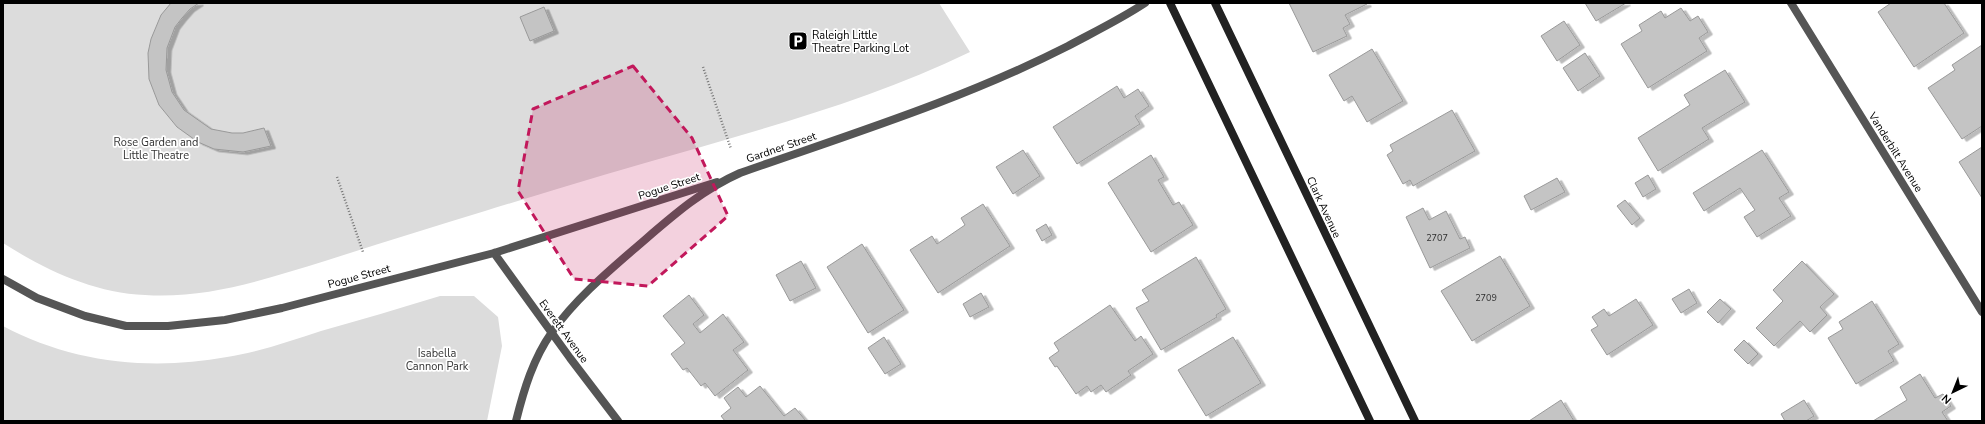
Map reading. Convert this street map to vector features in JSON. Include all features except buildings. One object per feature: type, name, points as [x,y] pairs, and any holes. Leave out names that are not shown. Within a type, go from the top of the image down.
[{"type":"main road","points":[[1170,3],[1370,421]]},
{"type":"main road","name":"Clark Avenue","points":[[1215,3],[1415,421]]},
{"type":"street","name":"Gardner Street","points":[[516,421],[528,375],[552,332],[579,299],[677,212],[719,182],[740,173],[922,109],[1023,68],[1088,36],[1145,3]]},
{"type":"street","name":"Vanderbilt Avenue","points":[[1791,3],[1982,312]]},
{"type":"street","name":"Pogue Street","points":[[3,279],[37,298],[85,316],[126,326],[168,326],[225,320],[282,308],[494,253],[719,182]]},
{"type":"street","name":"Everett Avenue","points":[[494,253],[618,421]]},
{"type":"path","points":[[703,67],[731,149]]},
{"type":"path","points":[[337,177],[364,252]]},
{"type":"highlighted area","points":[[633,66],[692,138],[728,216],[648,286],[574,279],[518,191],[533,109]]},
{"type":"green space","name":"Rose Garden and Little Theatre","points":[[3,3],[939,3],[970,52],[905,81],[804,116],[566,186],[258,281],[214,291],[191,294],[145,295],[107,290],[89,285],[53,271],[3,243]]},
{"type":"green space","name":"Isabella Cannon Park","points":[[440,296],[474,296],[498,317],[502,346],[487,421],[3,421],[3,326],[29,339],[84,356],[112,361],[170,363],[198,361],[251,352]]},
{"type":"place","name":"Raleigh Little Theatre Parking Lot","points":[[798,41]]}]
